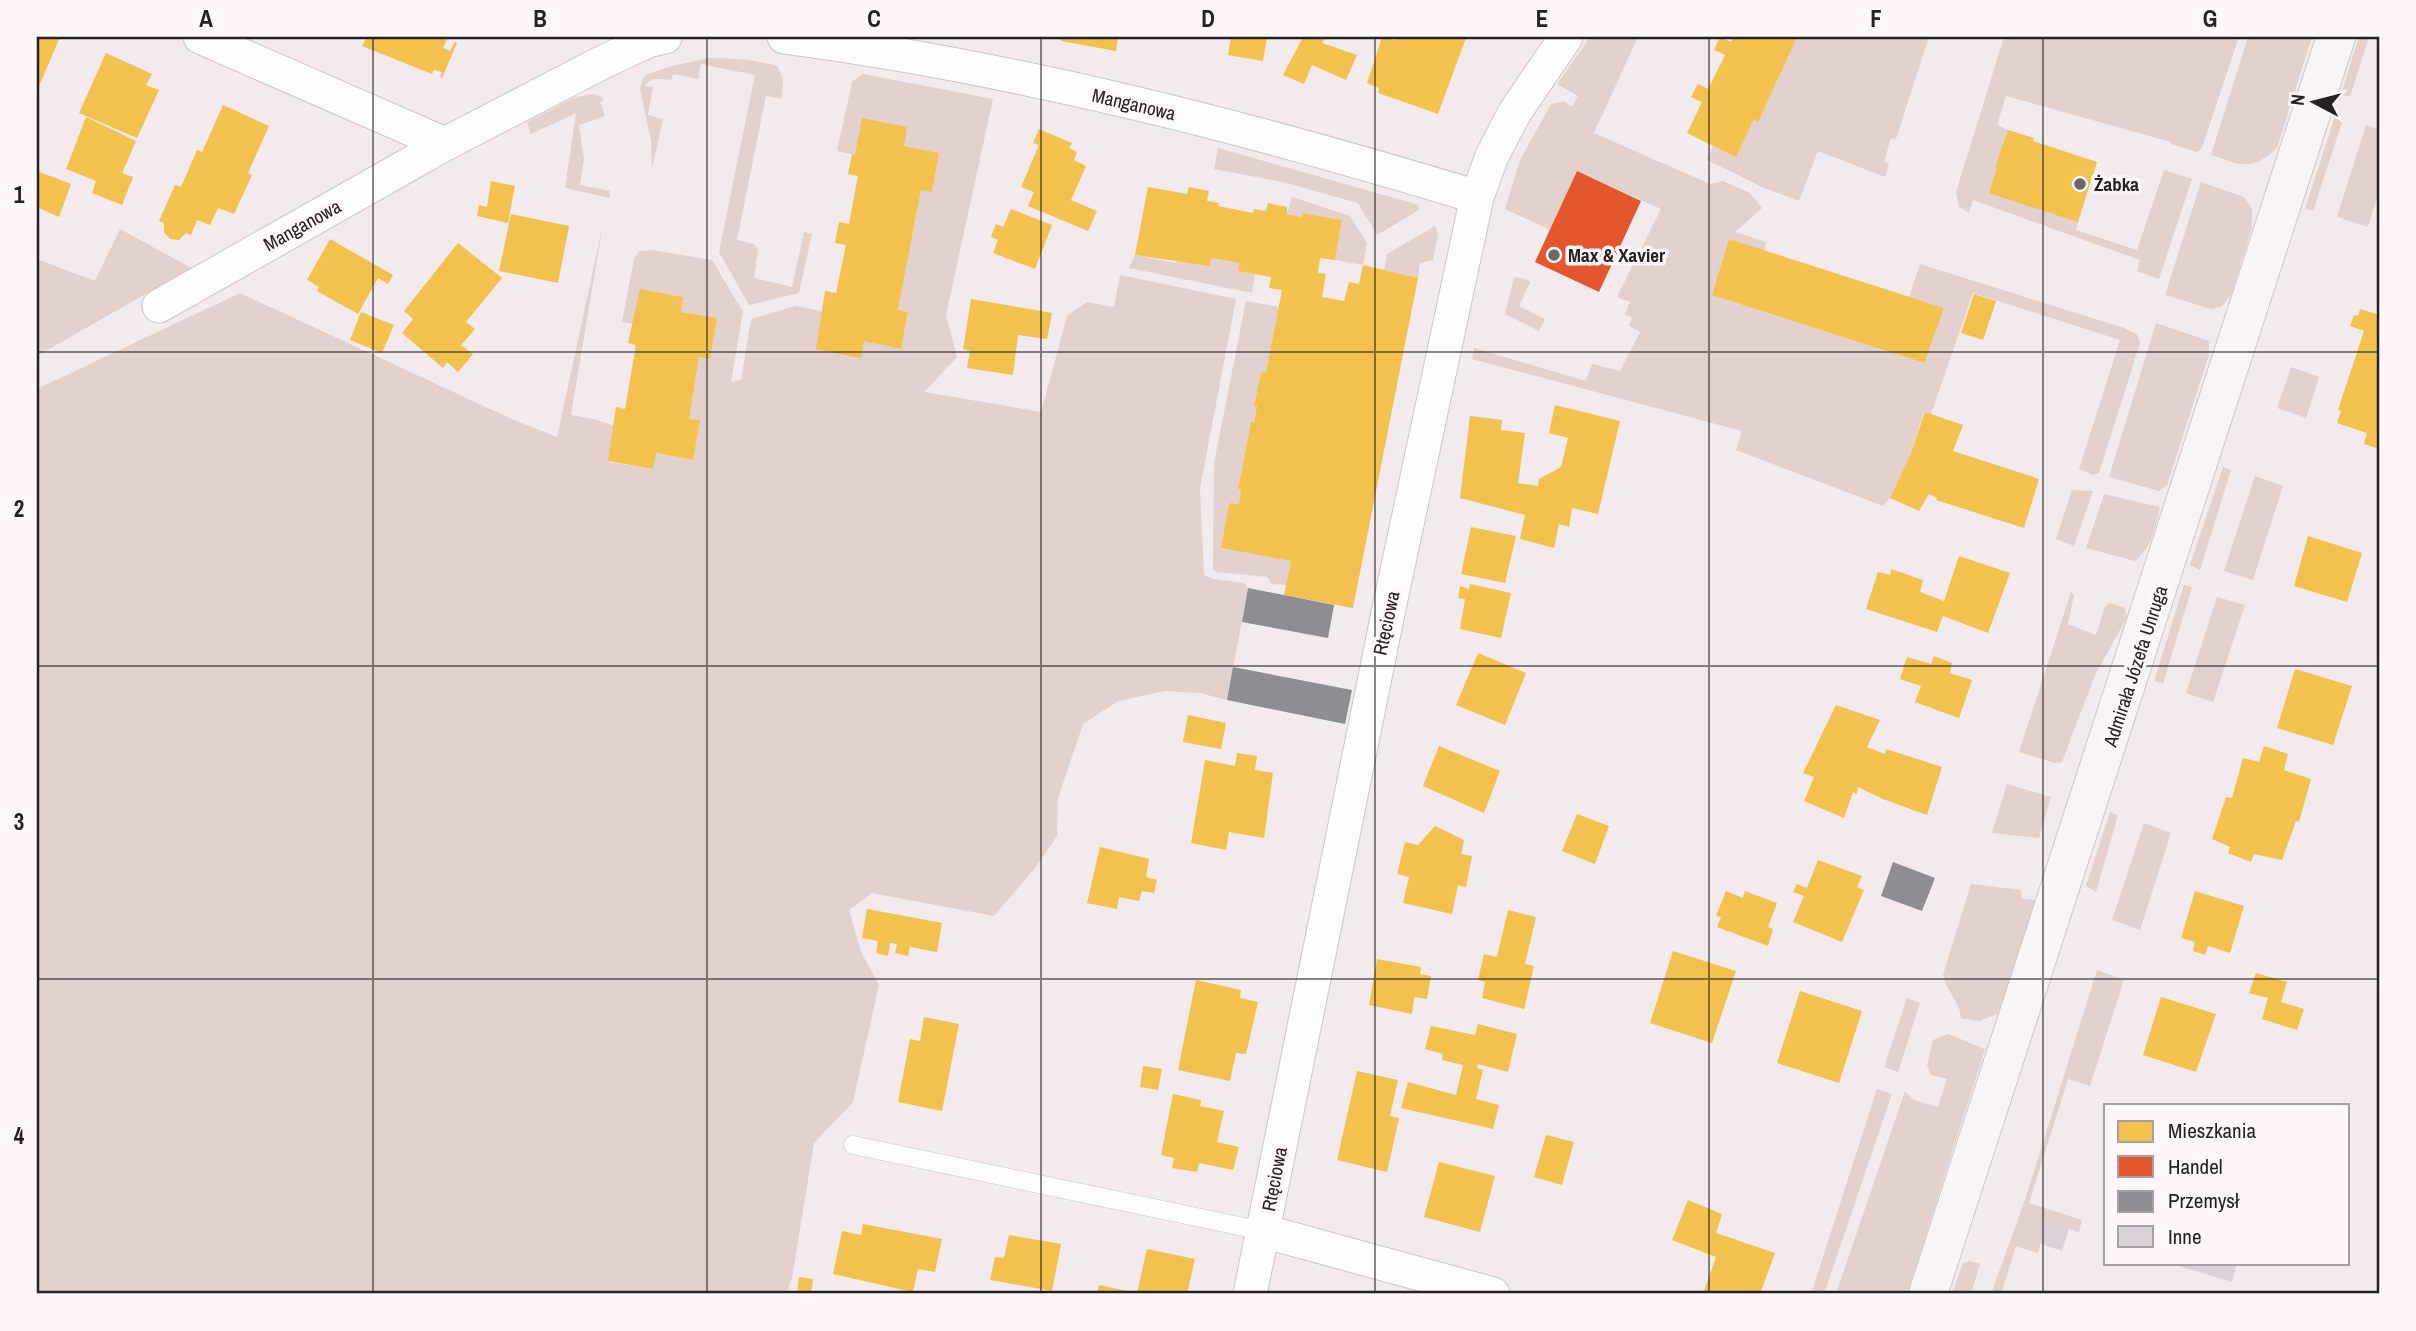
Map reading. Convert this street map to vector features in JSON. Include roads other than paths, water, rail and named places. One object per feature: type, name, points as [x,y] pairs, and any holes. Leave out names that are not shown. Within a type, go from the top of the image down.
[{"type":"street","points":[[200,37],[444,144]]},
{"type":"street","name":"Manganowa","points":[[159,306],[444,144],[601,63],[649,41],[666,37]]},
{"type":"street","name":"Manganowa","points":[[784,37],[1002,73],[1193,117],[1477,197]]},
{"type":"street","name":"Rtęciowa","points":[[1250,1294],[1388,613],[1477,197],[1492,156],[1515,112],[1566,37]]},
{"type":"street","name":"Admirała Józefa Unruga","points":[[1928,1294],[2074,853],[2336,37]]},
{"type":"street","name":"Rtęciowa","points":[[1263,1231],[1493,1294]]},
{"type":"lane","name":"Rtęciowa","points":[[853,1145],[1263,1231]]},
{"type":"place","name":"Żabka","points":[[2080,184]]},
{"type":"place","name":"Max & Xavier","points":[[1554,255]]}]
